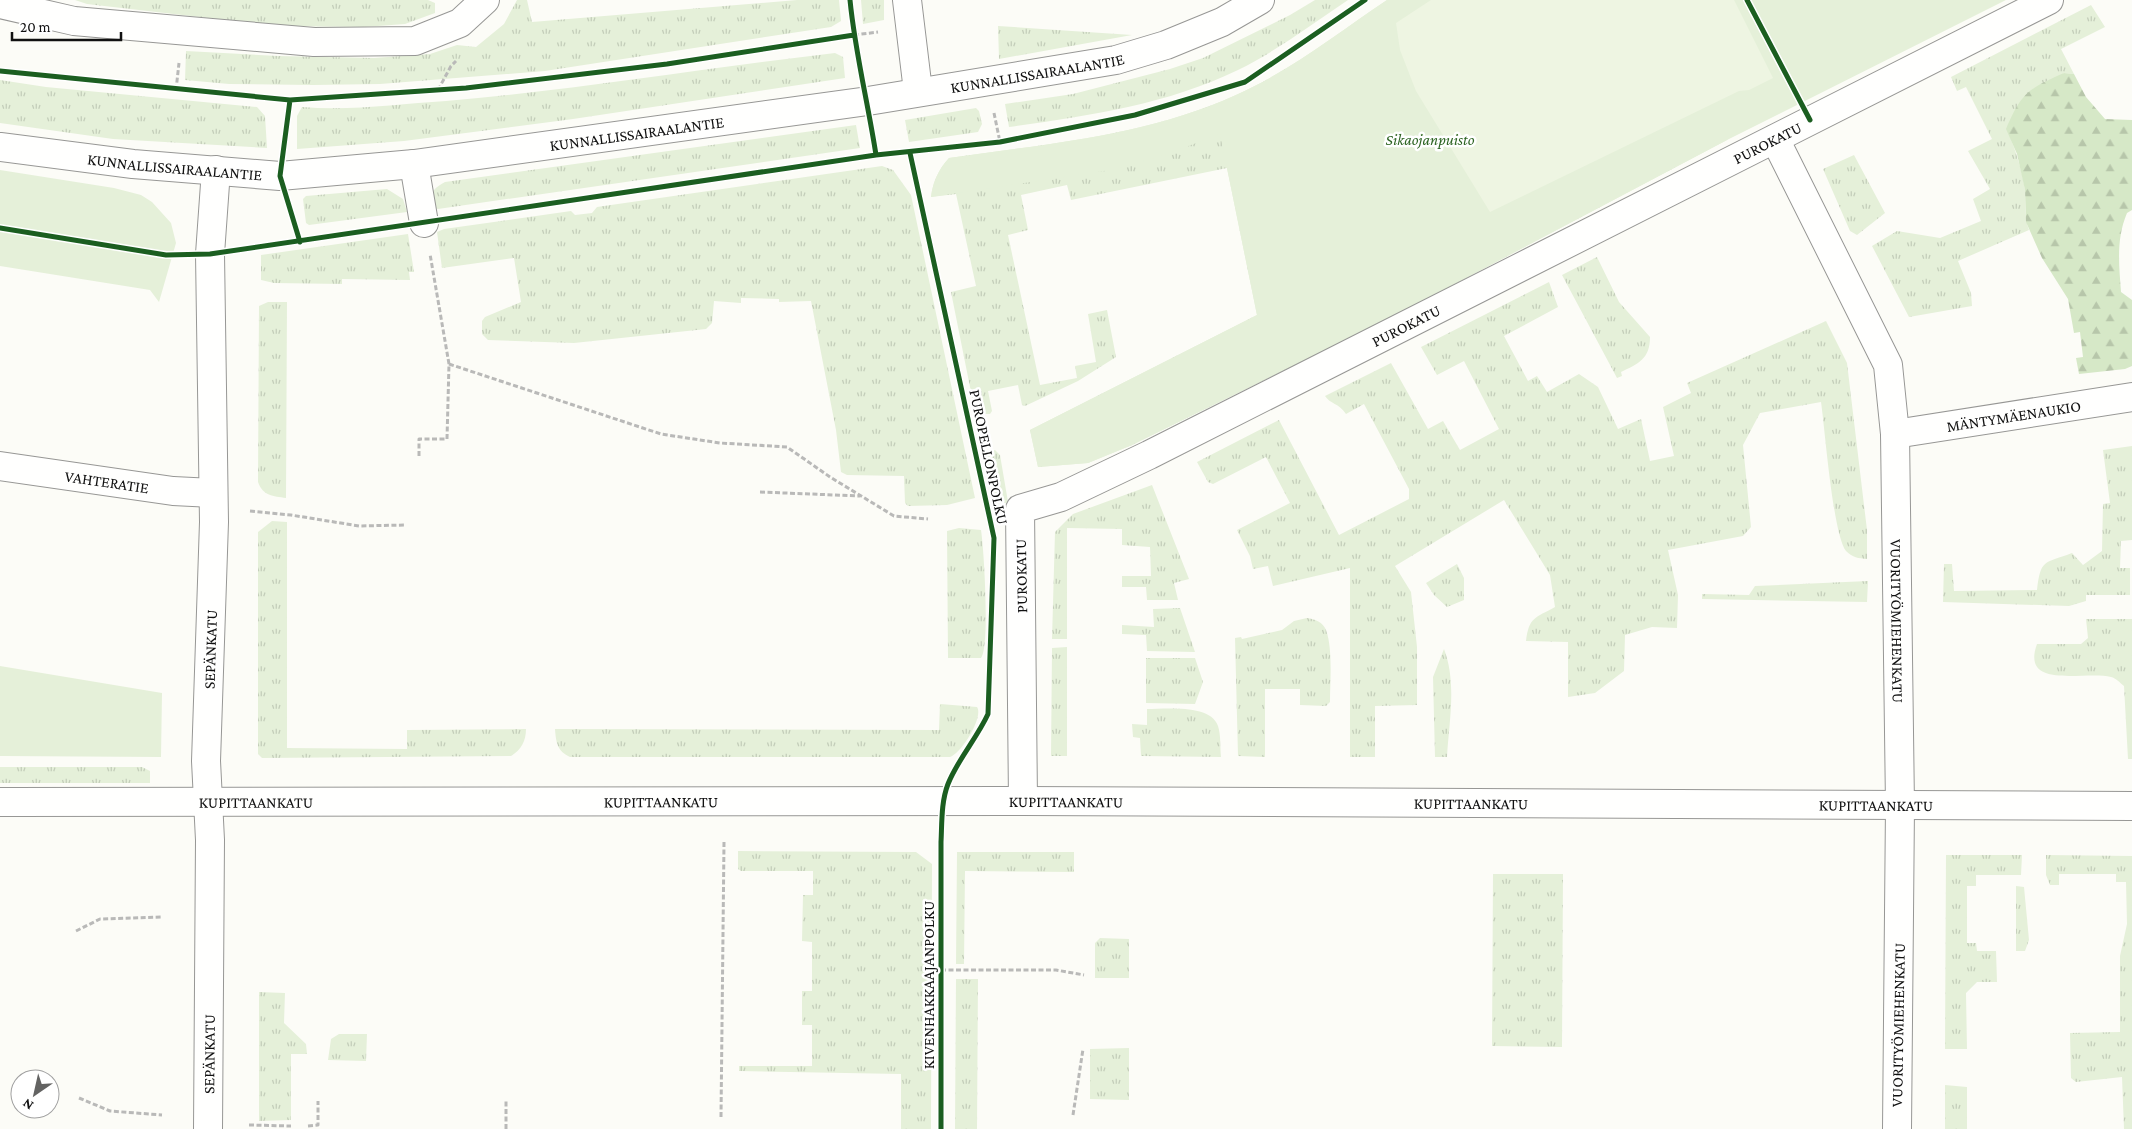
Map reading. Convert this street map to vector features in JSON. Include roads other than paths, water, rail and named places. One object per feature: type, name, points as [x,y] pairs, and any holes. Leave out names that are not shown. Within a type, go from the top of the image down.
[{"type":"street","points":[[5,3],[74,21],[314,42],[415,41],[460,23],[485,0]]},
{"type":"street","points":[[907,0],[918,92]]},
{"type":"street","name":"KUNNALLISSAIRAALANTIE","points":[[0,147],[133,164],[280,176],[414,164],[868,101],[1116,60],[1166,45],[1222,22],[1260,0]]},
{"type":"street","name":"PUROKATU","points":[[1023,801],[1020,509],[1061,497],[1149,455],[2049,0]]},
{"type":"street","name":"VUORITYÖMIEHENKATU","points":[[1775,138],[1888,365],[1895,434],[1900,806],[1897,1129]]},
{"type":"street","points":[[414,164],[424,223]]},
{"type":"street","name":"SEPÄNKATU","points":[[208,1129],[210,840],[206,761],[213,494],[210,254],[216,170]]},
{"type":"street","name":"MÄNTYMÄENAUKIO","points":[[1895,434],[2132,397]]},
{"type":"street","name":"VAHTERATIE","points":[[0,466],[173,491],[213,494]]},
{"type":"street","name":"KUPITTAANKATU","points":[[0,802],[1023,801],[2132,806]]},
{"type":"park label","name":"Sikaojanpuisto","points":[[1430,139]]}]
